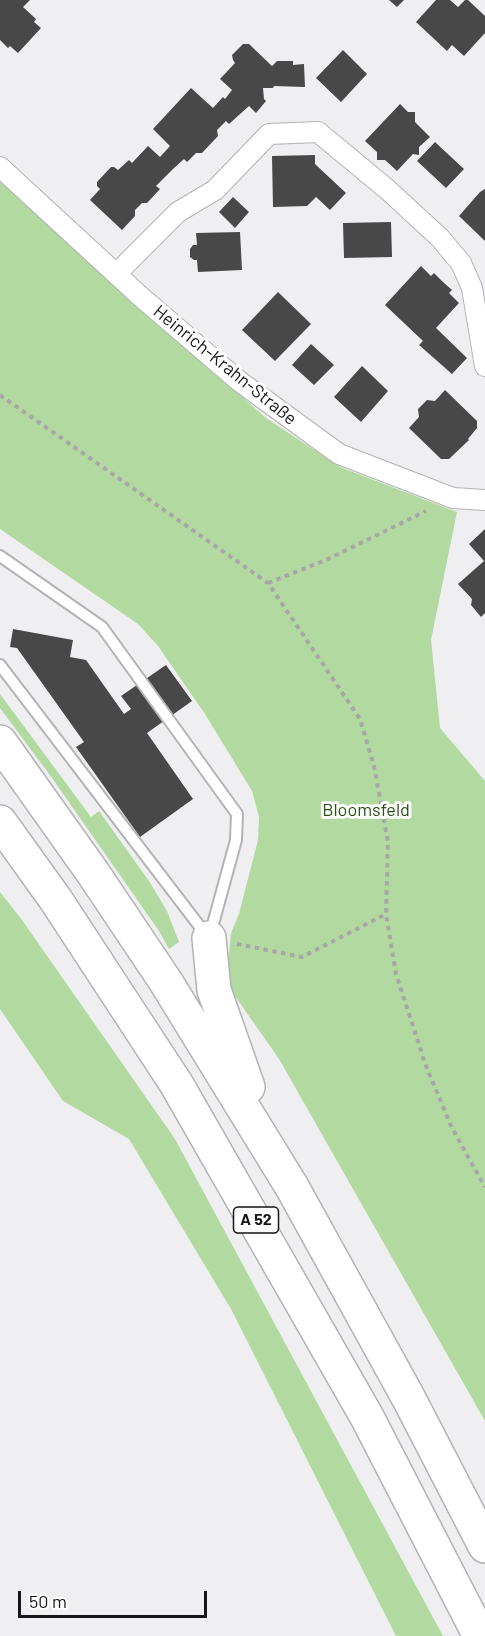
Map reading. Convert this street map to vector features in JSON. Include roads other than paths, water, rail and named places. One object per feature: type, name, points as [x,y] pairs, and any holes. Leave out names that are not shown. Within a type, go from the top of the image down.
[{"type":"highway","name":"A 52","points":[[0,742],[93,873],[166,982],[292,1187],[408,1397],[485,1546]]},
{"type":"highway","name":"A 52","points":[[0,822],[56,900],[177,1085],[367,1417],[480,1636]]},
{"type":"highway","points":[[209,938],[214,990],[243,1076],[292,1187]]},
{"type":"street","points":[[116,274],[178,212],[215,190],[269,134],[318,132],[388,190],[440,238],[461,263],[472,288],[485,366]]},
{"type":"street","name":"Heinrich-Krahn-Straße","points":[[0,166],[116,274],[239,381],[339,454],[453,498],[485,500]]},
{"type":"lane","points":[[0,556],[102,627],[237,814],[236,840],[209,938]]},
{"type":"lane","points":[[0,666],[209,938]]},
{"type":"park label","name":"Bloomsfeld","points":[[366,810]]}]
